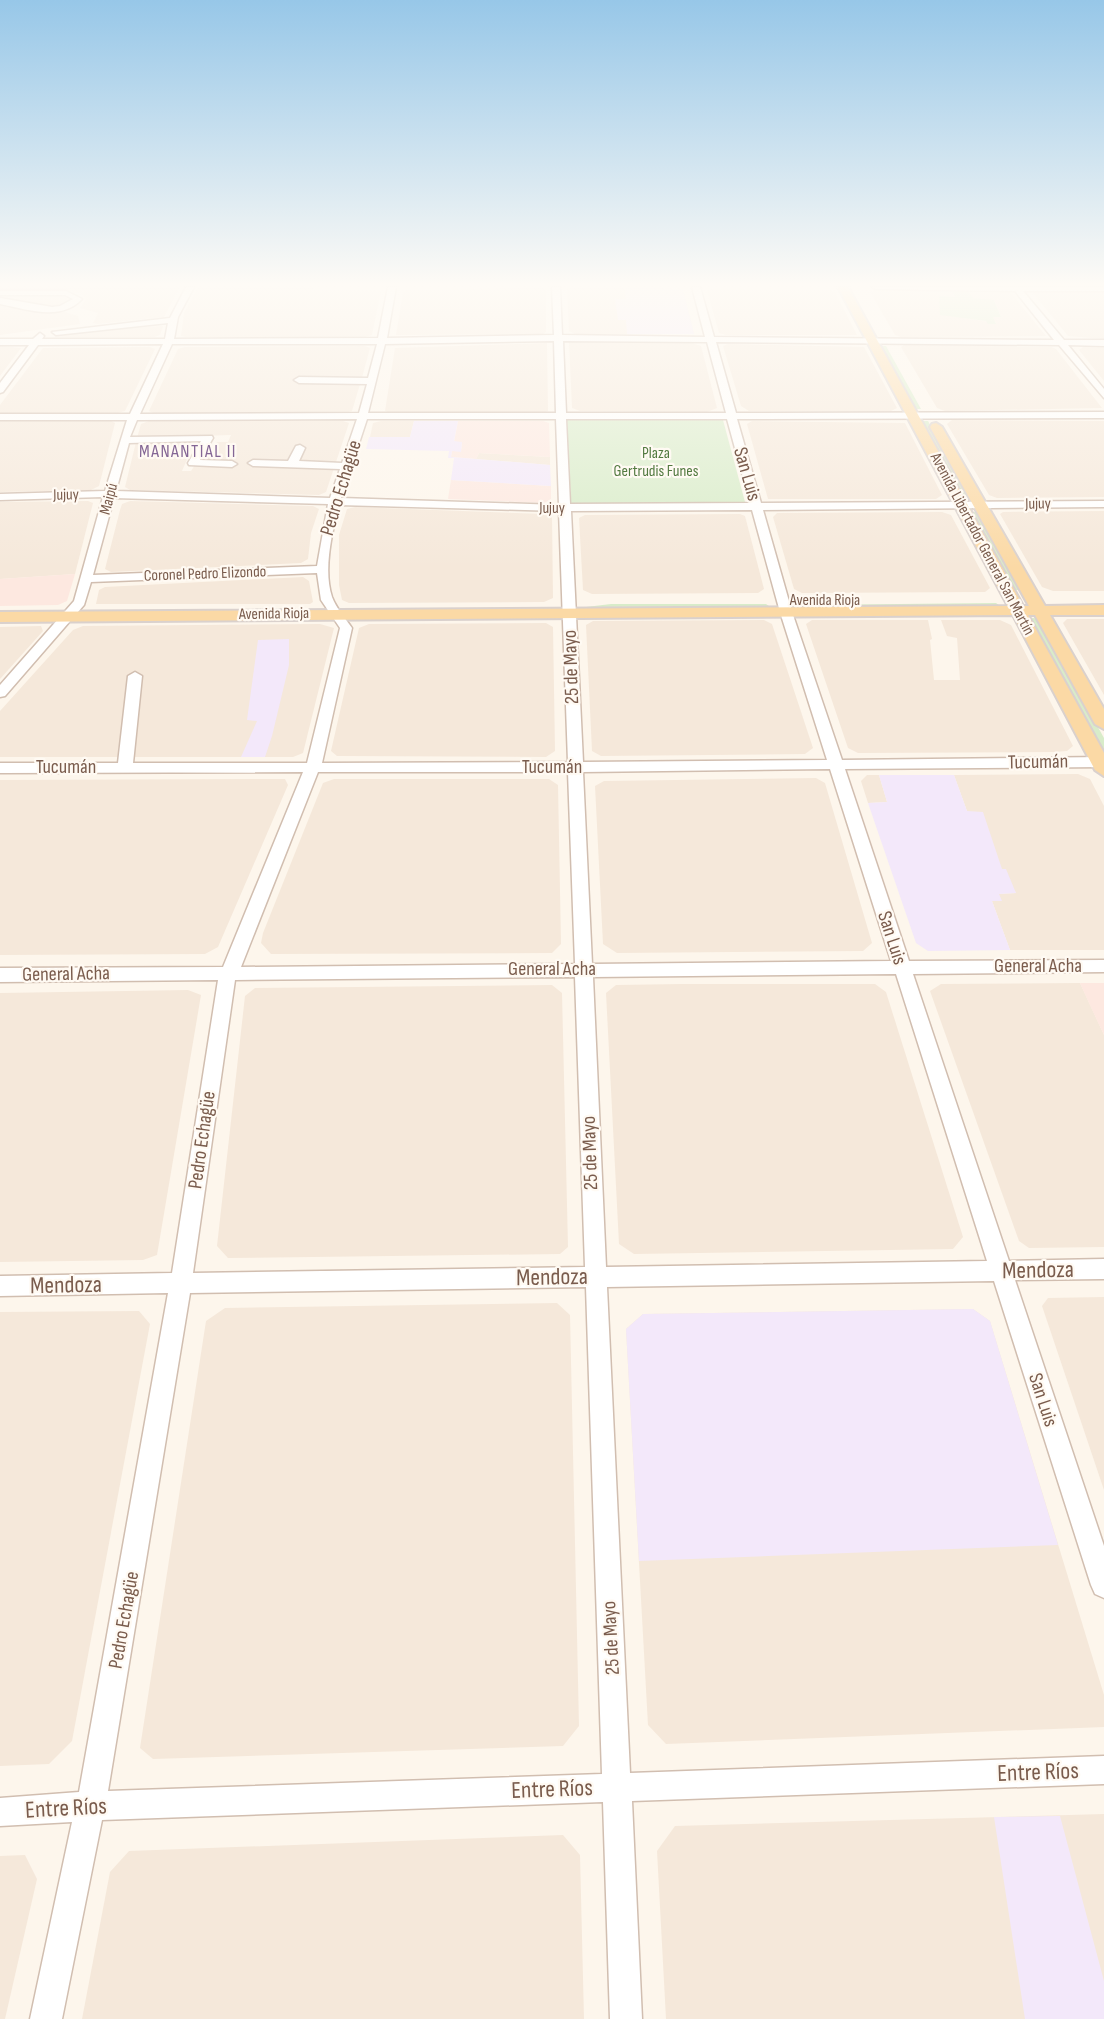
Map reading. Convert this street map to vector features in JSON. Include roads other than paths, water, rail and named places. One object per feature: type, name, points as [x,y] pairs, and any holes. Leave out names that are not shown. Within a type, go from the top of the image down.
[{"type":"main road","name":"Avenida Libertador General San Martín","points":[[894,381],[1102,764]]},
{"type":"main road","name":"Avenida Libertador General San Martín","points":[[927,411],[1104,724]]},
{"type":"main road","name":"Avenida Rioja","points":[[1036,605],[1104,599]]},
{"type":"main road","name":"Avenida Rioja","points":[[0,617],[549,612],[569,607],[1036,605],[1104,610]]},
{"type":"street","name":"Maipú","points":[[0,693],[80,602],[125,440],[151,381]]},
{"type":"street","name":"Pedro Echagüe","points":[[46,2019],[105,1734],[181,1283],[224,988],[312,767],[346,628],[328,602],[324,589],[324,538],[363,417],[372,381]]},
{"type":"street","name":"25 de Mayo","points":[[560,381],[626,2019]]},
{"type":"street","name":"San Luis","points":[[722,381],[784,606],[1104,1585]]},
{"type":"street","points":[[1093,381],[1104,395]]},
{"type":"street","points":[[0,417],[913,416],[927,411],[1104,415]]},
{"type":"street","points":[[208,438],[194,463],[232,464]]},
{"type":"street","points":[[125,440],[223,438]]},
{"type":"street","points":[[292,464],[300,448]]},
{"type":"street","points":[[253,463],[347,466]]},
{"type":"street","name":"Jujuy","points":[[0,497],[110,495],[565,508],[1104,504]]},
{"type":"street","name":"Coronel Pedro Elizondo","points":[[87,579],[324,569]]},
{"type":"street","points":[[125,767],[135,676]]},
{"type":"street","name":"Tucumán","points":[[0,768],[575,768],[1102,764]]},
{"type":"street","name":"General Acha","points":[[0,975],[230,971],[1104,966]]},
{"type":"street","name":"Mendoza","points":[[0,1286],[1104,1269]]},
{"type":"street","name":"Entre Ríos","points":[[0,1812],[89,1806],[1104,1770]]},
{"type":"district","name":"MANANTIAL II","points":[[188,451]]},
{"type":"park label","name":"Plaza Gertrudis Funes","points":[[656,462]]}]
